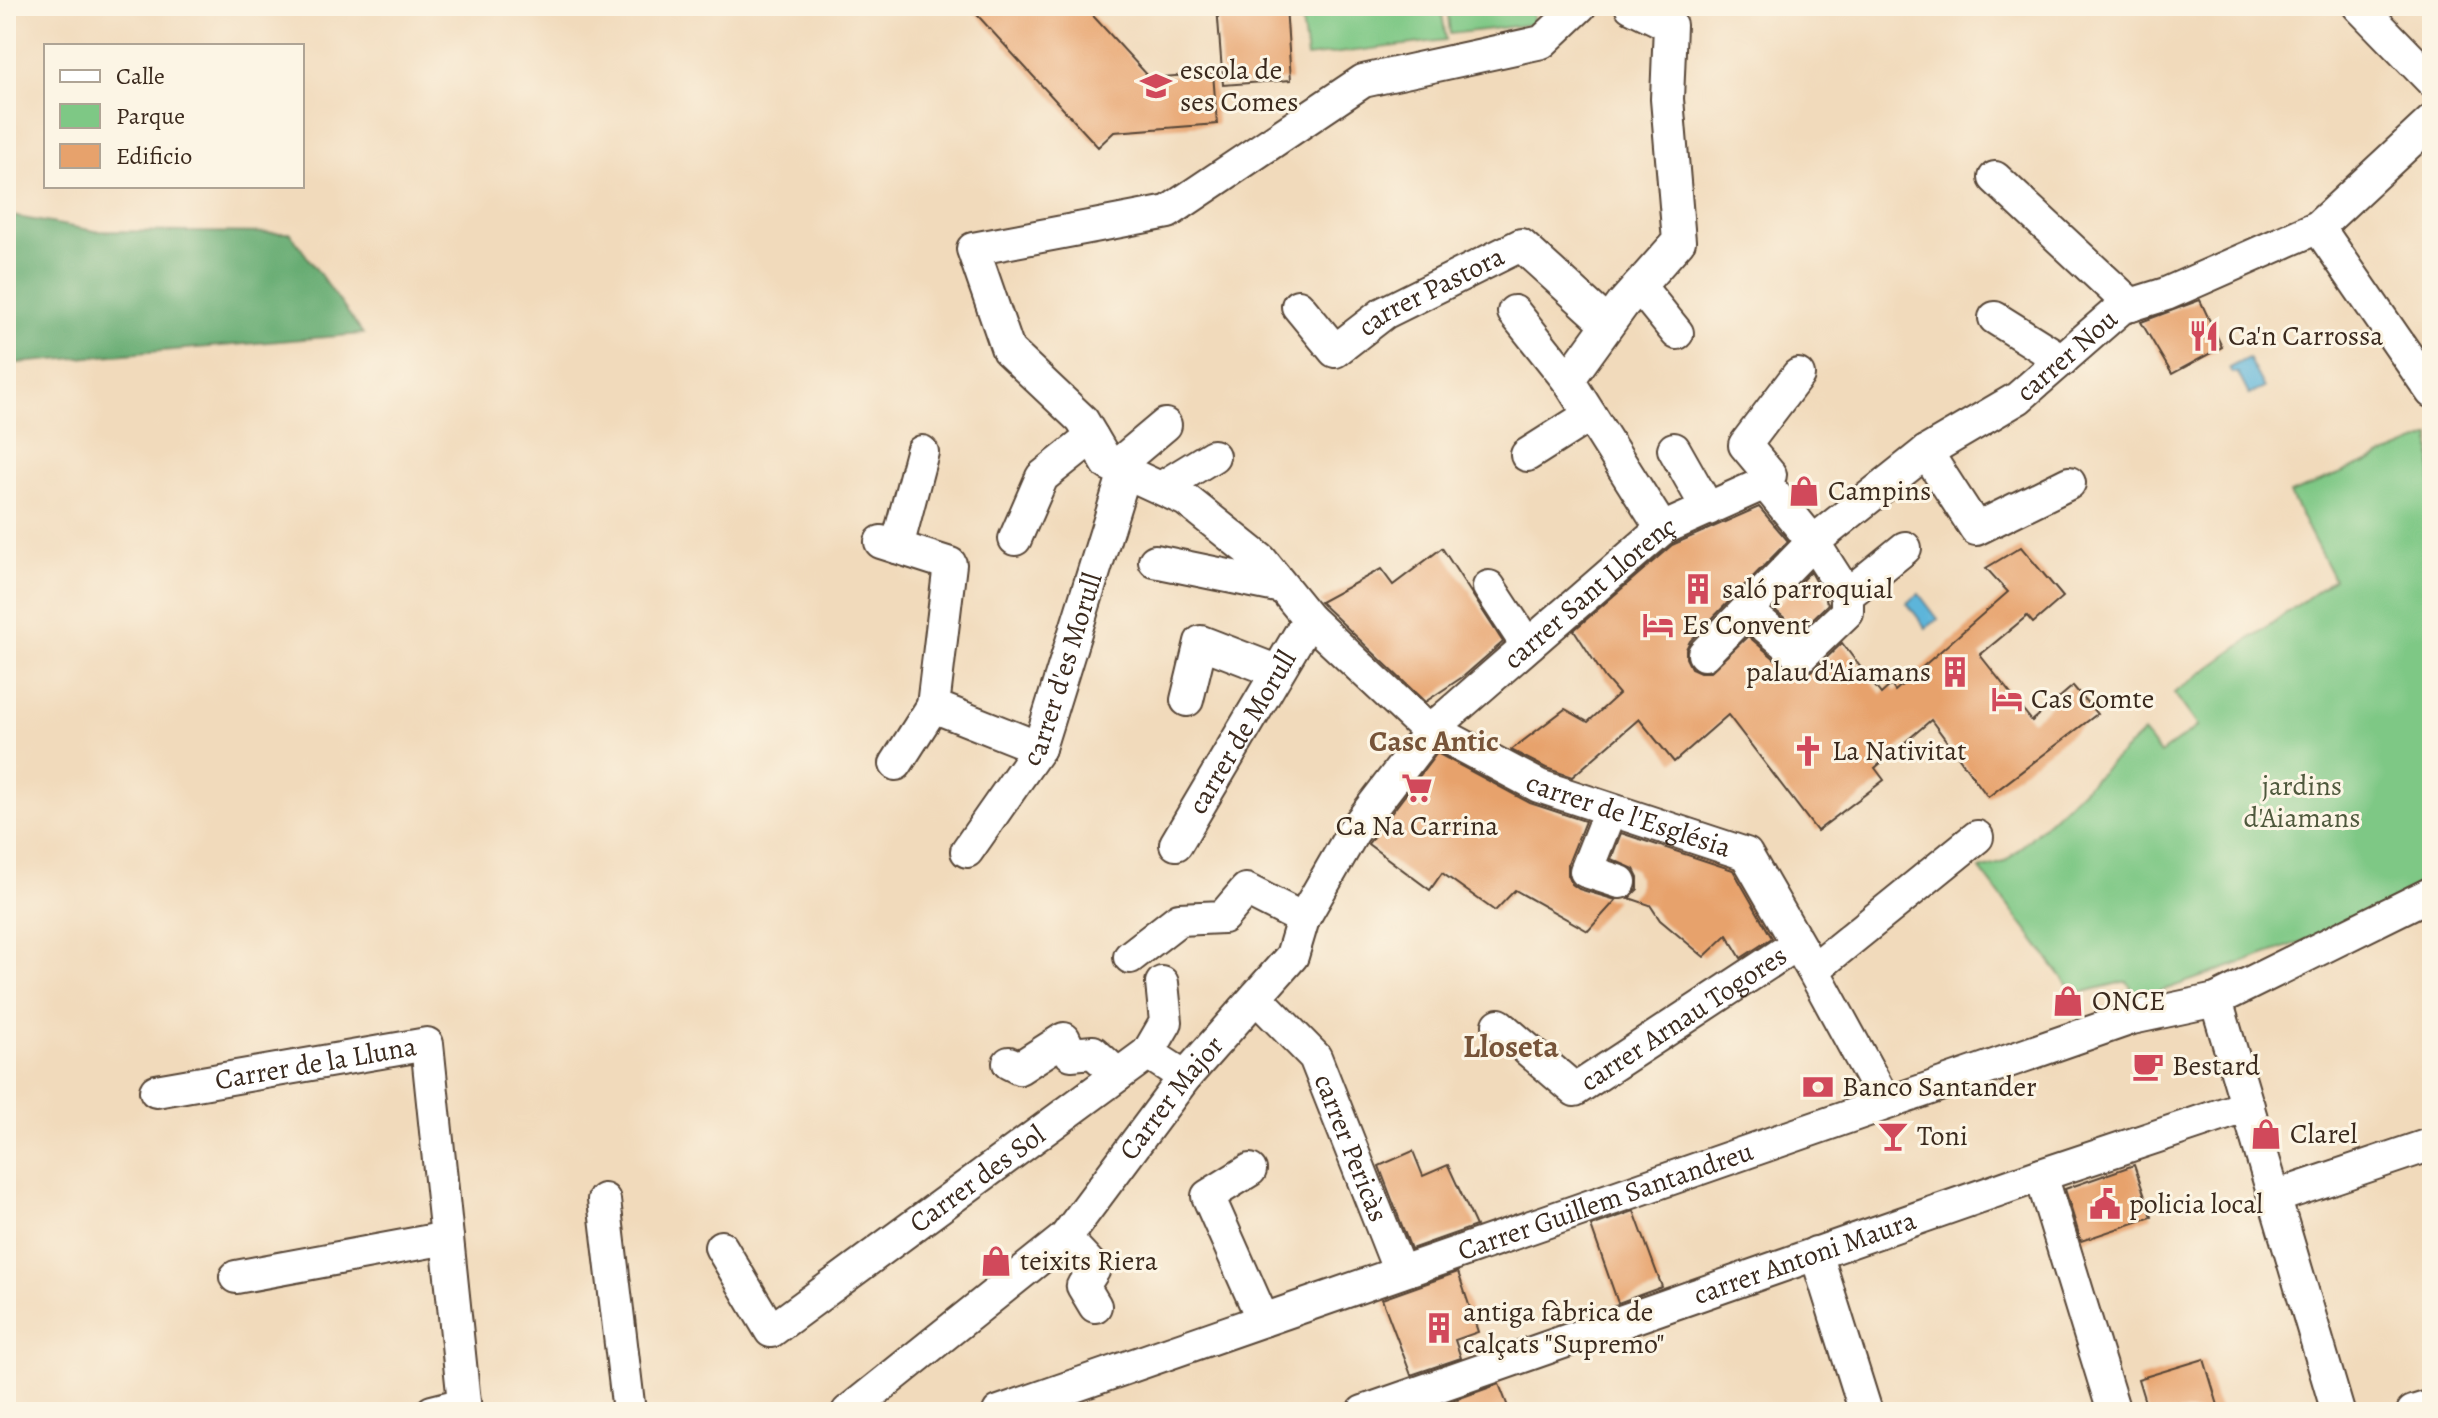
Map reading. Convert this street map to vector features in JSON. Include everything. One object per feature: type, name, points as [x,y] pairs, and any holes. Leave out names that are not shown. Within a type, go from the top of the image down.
[{"type":"street","points":[[1431,730],[1309,619],[1261,560],[1186,500],[1108,464],[1082,420],[1008,350],[973,249],[1168,212],[1363,81],[1542,42],[1580,6]]},
{"type":"street","points":[[1568,380],[1608,324],[1679,241],[1667,99],[1670,25],[1631,6]]},
{"type":"street","points":[[2359,6],[2432,81]]},
{"type":"street","name":"carrer Nou","points":[[1704,654],[1813,542],[1926,452],[2018,398],[2121,308],[2166,294],[2318,227],[2432,121]]},
{"type":"street","points":[[1995,178],[2131,305]]},
{"type":"street","points":[[2318,227],[2432,392]]},
{"type":"street","name":"carrer Pastora","points":[[1298,306],[1335,351],[1384,313],[1521,245],[1608,324]]},
{"type":"street","points":[[1639,286],[1677,333]]},
{"type":"street","points":[[1514,312],[1568,380],[1662,529]]},
{"type":"street","points":[[1995,318],[2062,360]]},
{"type":"street","points":[[1747,611],[1801,656],[1847,612],[1847,595],[1813,542],[1765,483],[1770,475],[1745,445],[1798,375]]},
{"type":"street","points":[[1527,455],[1590,415]]},
{"type":"street","points":[[1120,469],[1165,425]]},
{"type":"street","points":[[1015,539],[1042,477],[1092,437]]},
{"type":"street","points":[[1674,449],[1708,509]]},
{"type":"street","points":[[896,764],[933,706],[950,564],[889,545],[922,452]]},
{"type":"street","points":[[1926,452],[1976,529],[2069,483]]},
{"type":"street","points":[[1161,488],[1213,456]]},
{"type":"street","name":"carrer d'es Morull","points":[[967,851],[1039,748],[1120,469]]},
{"type":"street","name":"carrer Sant Llorenç","points":[[1431,730],[1662,529],[1765,483]]},
{"type":"street","points":[[1847,595],[1905,548]]},
{"type":"street","points":[[1155,561],[1282,587]]},
{"type":"street","points":[[1489,587],[1527,645]]},
{"type":"street","name":"carrer de Morull","points":[[1176,844],[1309,619]]},
{"type":"street","points":[[1187,700],[1201,642],[1276,671]]},
{"type":"street","points":[[933,706],[1039,748]]},
{"type":"street","name":"carrer de l'Església","points":[[1431,730],[1539,786],[1746,854],[1885,1102]]},
{"type":"street","name":"Carrer Major","points":[[848,1412],[1065,1238],[1185,1077],[1292,956],[1303,919],[1353,832],[1431,730]]},
{"type":"street","name":"carrer de l'Església","points":[[1610,810],[1586,871],[1620,882]]},
{"type":"street","points":[[1805,957],[1977,837]]},
{"type":"street","points":[[1130,957],[1179,919],[1223,917],[1246,890],[1303,919]]},
{"type":"street","name":"Carrer Guillem Santandreu","points":[[1001,1412],[2132,1018],[2216,1000],[2432,893]]},
{"type":"street","name":"carrer Arnau Togores","points":[[1499,1025],[1575,1090],[1805,957]]},
{"type":"street","points":[[1162,983],[1166,1022],[1148,1053],[1185,1077]]},
{"type":"street","name":"carrer Pericàs","points":[[1256,997],[1315,1057],[1400,1272]]},
{"type":"street","points":[[2216,1000],[2338,1412]]},
{"type":"street","points":[[1009,1063],[1019,1068],[1064,1039],[1071,1054],[1093,1052],[1118,1075]]},
{"type":"street","name":"Carrer de la Lluna","points":[[156,1091],[427,1044],[464,1408],[432,1412]]},
{"type":"street","name":"Carrer des Sol","points":[[721,1247],[771,1331],[1148,1053]]},
{"type":"street","name":"carrer Antoni Maura","points":[[1363,1412],[1435,1400],[1816,1253],[2248,1106]]},
{"type":"street","points":[[2275,1197],[2432,1144]]},
{"type":"street","points":[[1250,1170],[1208,1196],[1263,1320]]},
{"type":"street","points":[[2041,1175],[2114,1412]]},
{"type":"street","points":[[604,1200],[629,1412]]},
{"type":"street","points":[[236,1277],[447,1238]]},
{"type":"street","points":[[1065,1238],[1094,1269],[1083,1286],[1095,1306]]},
{"type":"street","points":[[1816,1253],[1866,1412]]},
{"type":"street","points":[[2413,1412],[2432,1406]]},
{"type":"green space","points":[[1300,6],[1441,6],[1446,40],[1307,57]]},
{"type":"green space","points":[[1447,6],[1558,6],[1532,9],[1534,24],[1450,34]]},
{"type":"green space","points":[[6,215],[95,231],[290,233],[363,334],[6,364]]},
{"type":"green space","name":"jardins d'Aiamans","points":[[2431,436],[2432,881],[2344,927],[2138,999],[2127,981],[2075,994],[1980,869],[2005,862],[2143,733],[2160,754],[2198,726],[2174,693],[2334,579],[2290,494]]},
{"type":"water","points":[[2248,358],[2264,388],[2249,395],[2238,373],[2232,373],[2229,368]]},
{"type":"water","points":[[1919,594],[1938,619],[1926,628],[1907,603]]},
{"type":"building","points":[[969,6],[1084,6],[1150,78],[1213,73],[1217,124],[1114,132],[1098,147]]},
{"type":"building","points":[[1217,6],[1286,6],[1291,80],[1223,85]]},
{"type":"building","points":[[2200,300],[2222,347],[2172,374],[2141,322]]},
{"type":"building","points":[[1759,507],[1788,541],[1690,641],[1686,658],[1691,668],[1710,672],[1748,636],[1789,671],[1805,674],[1814,670],[1842,643],[1881,694],[1891,685],[1895,691],[2008,592],[1986,568],[2021,547],[2063,597],[2033,623],[2027,616],[1980,655],[2032,721],[2073,686],[2097,714],[1988,797],[1931,720],[1875,768],[1884,780],[1817,831],[1728,715],[1674,762],[1639,719],[1572,777],[1511,750],[1565,709],[1588,722],[1619,694],[1574,630],[1672,545]]},
{"type":"building","points":[[1442,548],[1503,642],[1464,676],[1425,702],[1320,602],[1381,569],[1393,585]]},
{"type":"building","points":[[1810,572],[1828,604],[1800,631],[1774,609]]},
{"type":"building","points":[[1437,753],[1530,803],[1585,821],[1568,864],[1568,875],[1572,884],[1579,889],[1616,900],[1588,931],[1515,890],[1495,911],[1442,873],[1430,890],[1368,844]]},
{"type":"building","points":[[1621,833],[1733,870],[1772,938],[1741,958],[1727,935],[1704,957],[1660,920],[1650,905],[1629,898],[1638,889],[1638,877],[1634,869],[1611,859]]},
{"type":"building","points":[[1413,1151],[1423,1176],[1448,1165],[1476,1226],[1411,1249],[1379,1166]]},
{"type":"building","name":"policia local","points":[[2134,1165],[2152,1217],[2081,1241],[2065,1189]]},
{"type":"building","points":[[1634,1211],[1662,1287],[1618,1303],[1591,1226]]},
{"type":"building","name":"antiga fàbrica de calçats \"Supremo\"","points":[[1458,1272],[1478,1332],[1455,1340],[1461,1358],[1411,1375],[1382,1299]]},
{"type":"building","points":[[2204,1359],[2220,1412],[2148,1412],[2138,1379]]},
{"type":"building","points":[[1499,1384],[1510,1412],[1421,1412]]},
{"type":"place","name":"escola de ses Comes","points":[[1156,86]]},
{"type":"place","name":"Ca'n Carrossa","points":[[2204,336]]},
{"type":"place","name":"Campins","points":[[1804,491]]},
{"type":"place","name":"saló parroquial","points":[[1698,589]]},
{"type":"place","name":"Es Convent","points":[[1658,625]]},
{"type":"place","name":"palau d'Aiamans","points":[[1955,672]]},
{"type":"place","name":"Cas Comte","points":[[2007,699]]},
{"type":"place","name":"La Nativitat","points":[[1808,751]]},
{"type":"place","name":"Ca Na Carrina","points":[[1417,788]]},
{"type":"place","name":"ONCE","points":[[2068,1001]]},
{"type":"place","name":"Bestard","points":[[2148,1066]]},
{"type":"place","name":"Banco Santander","points":[[1818,1087]]},
{"type":"place","name":"Clarel","points":[[2266,1134]]},
{"type":"place","name":"Toni","points":[[1893,1136]]},
{"type":"place","name":"policia local","points":[[2105,1204]]},
{"type":"place","name":"teixits Riera","points":[[996,1261]]},
{"type":"place","name":"antiga fàbrica de calçats \"Supremo\"","points":[[1439,1328]]},
{"type":"district","name":"Casc Antic","points":[[1434,741]]},
{"type":"district","name":"Lloseta","points":[[1511,1046]]}]
